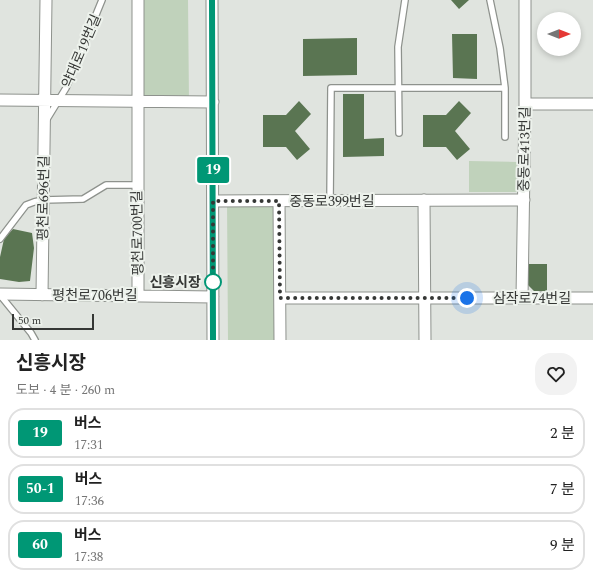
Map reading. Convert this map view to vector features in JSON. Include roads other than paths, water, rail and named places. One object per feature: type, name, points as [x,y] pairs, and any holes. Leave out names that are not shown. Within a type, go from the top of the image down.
[{"type":"street","name":"약대로19번길","points":[[45,100],[46,0]]},
{"type":"street","points":[[138,0],[138,185]]},
{"type":"street","points":[[212,0],[213,340]]},
{"type":"street","name":"중동로413번길","points":[[522,298],[525,0]]},
{"type":"street","points":[[0,100],[213,102]]},
{"type":"street","name":"평천로696번길","points":[[42,295],[45,100]]},
{"type":"street","points":[[525,104],[593,104]]},
{"type":"street","name":"평천로700번길","points":[[138,185],[138,296]]},
{"type":"street","points":[[424,200],[425,340]]},
{"type":"street","name":"중동로399번길","points":[[280,340],[279,201],[524,200]]},
{"type":"street","points":[[213,201],[279,201]]},
{"type":"street","name":"평천로706번길","points":[[0,294],[213,297]]},
{"type":"street","name":"삼작로74번길","points":[[280,298],[593,298]]},
{"type":"lane","name":"약대로19번길","points":[[45,122],[66,88],[102,0]]},
{"type":"lane","points":[[399,133],[398,47],[405,0]]},
{"type":"lane","points":[[490,0],[500,48],[505,88],[505,137]]},
{"type":"lane","points":[[330,201],[331,88],[505,88]]},
{"type":"lane","name":"평천로700번길","points":[[0,239],[26,206],[34,202],[43,200],[83,199],[106,185],[138,185]]},
{"type":"lane","points":[[0,294],[35,340]]},
{"type":"place","name":"신흥시장","points":[[213,282]]}]
